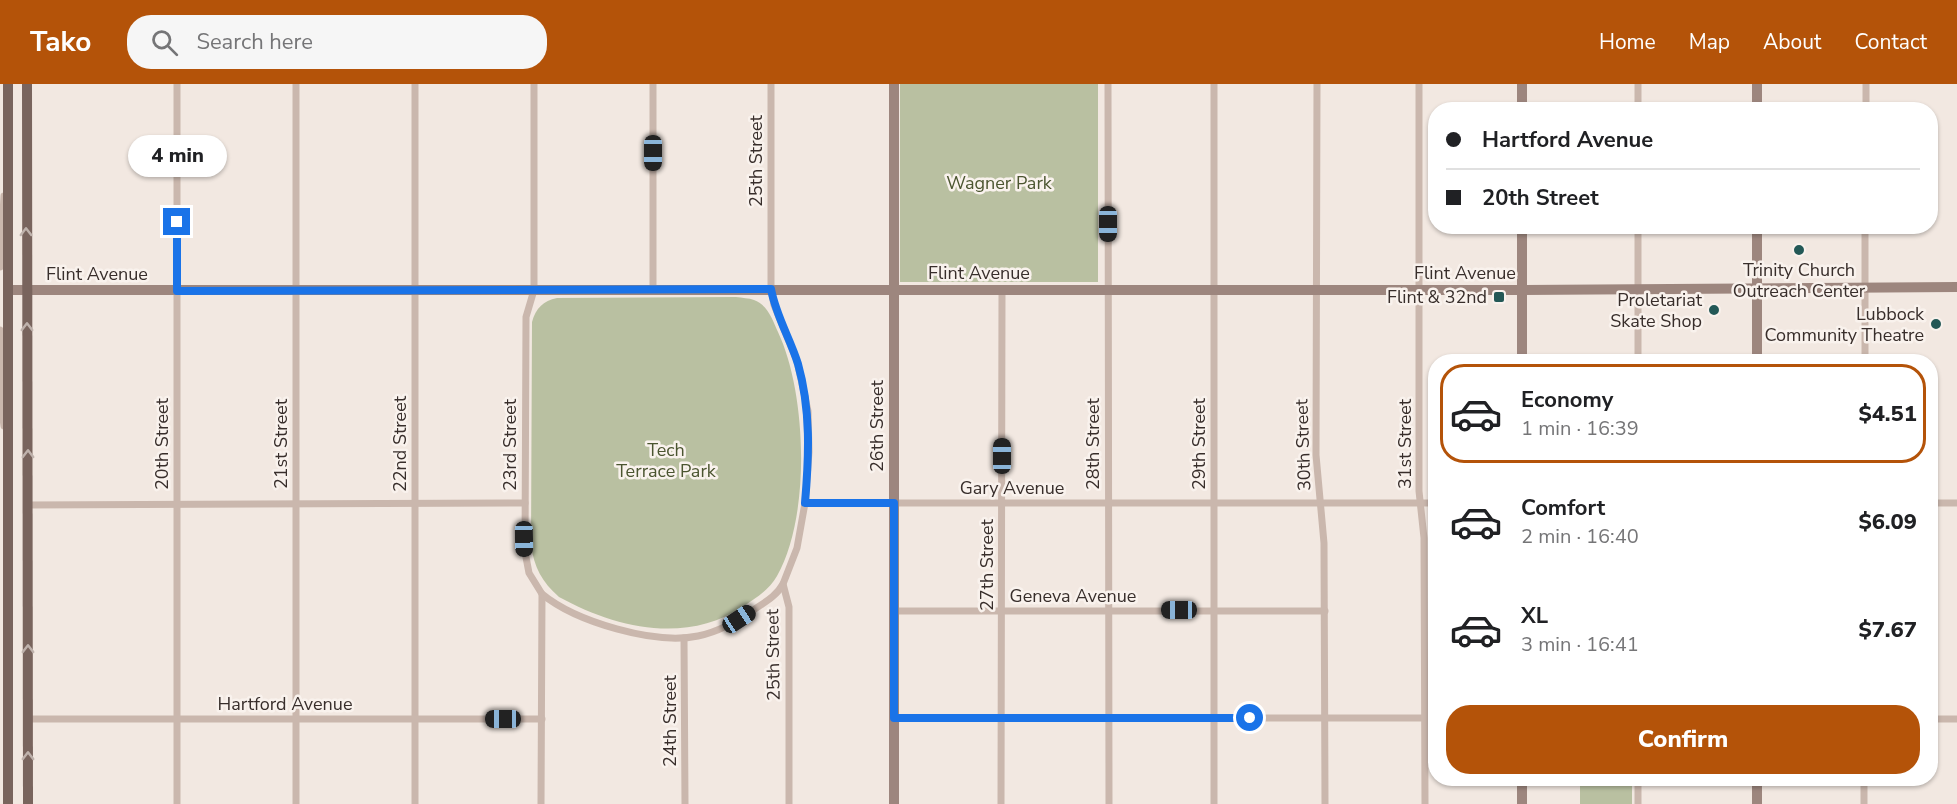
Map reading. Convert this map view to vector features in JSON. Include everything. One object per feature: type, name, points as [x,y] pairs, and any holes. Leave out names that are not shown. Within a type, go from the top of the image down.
[{"type":"main road","points":[[8,84],[4,290],[8,464],[4,720],[8,804]]},
{"type":"main road","points":[[27,84],[28,804]]},
{"type":"street","name":"20th Street","points":[[177,84],[177,804]]},
{"type":"street","name":"21st Street","points":[[296,84],[296,804]]},
{"type":"street","name":"22nd Street","points":[[415,84],[415,804]]},
{"type":"street","name":"23rd Street","points":[[534,84],[534,290],[525,317],[525,503],[526,562],[542,594],[541,804]]},
{"type":"street","points":[[653,84],[653,290]]},
{"type":"street","name":"25th Street","points":[[771,84],[771,289],[774,305],[797,361],[804,387],[809,452],[805,503],[796,548],[783,584],[789,607],[789,804]]},
{"type":"street","name":"26th Street","points":[[894,84],[894,804]]},
{"type":"street","name":"28th Street","points":[[1108,84],[1109,804]]},
{"type":"street","name":"29th Street","points":[[1214,84],[1214,804]]},
{"type":"street","name":"30th Street","points":[[1317,84],[1316,455],[1325,611],[1324,804]]},
{"type":"street","name":"31st Street","points":[[1419,84],[1425,804]]},
{"type":"street","points":[[1522,84],[1522,102]]},
{"type":"street","points":[[1638,84],[1638,102]]},
{"type":"street","points":[[1757,84],[1757,102]]},
{"type":"street","points":[[1866,84],[1866,102]]},
{"type":"street","points":[[0,267],[1,220],[8,158]]},
{"type":"street","points":[[1522,234],[1522,354]]},
{"type":"street","points":[[1638,234],[1638,354]]},
{"type":"street","points":[[1757,234],[1757,354]]},
{"type":"street","points":[[1865,234],[1865,354]]},
{"type":"street","name":"Flint Avenue","points":[[4,290],[1522,290],[1957,287]]},
{"type":"street","name":"27th Street","points":[[1001,804],[1002,290]]},
{"type":"street","points":[[0,330],[0,397],[8,464]]},
{"type":"street","points":[[28,505],[525,503]]},
{"type":"street","name":"Gary Avenue","points":[[805,503],[1428,503]]},
{"type":"street","points":[[1938,503],[1957,503]]},
{"type":"street","points":[[542,594],[559,607],[615,627],[655,636],[684,638],[710,633],[729,625],[768,600],[783,584]]},
{"type":"street","name":"Geneva Avenue","points":[[894,611],[1325,611]]},
{"type":"street","name":"24th Street","points":[[684,638],[685,804]]},
{"type":"street","points":[[894,718],[1425,718]]},
{"type":"street","name":"Hartford Avenue","points":[[28,719],[542,719]]},
{"type":"street","points":[[1938,719],[1957,719]]},
{"type":"street","points":[[1522,786],[1522,804]]},
{"type":"street","points":[[1638,786],[1638,804]]},
{"type":"street","points":[[1757,786],[1757,804]]},
{"type":"street","points":[[1864,786],[1864,804]]},
{"type":"green space","name":"Wagner Park","points":[[900,84],[1098,84],[1098,282],[900,282]]},
{"type":"green space","name":"Tech Terrace Park","points":[[736,297],[759,302],[769,314],[788,358],[795,388],[801,455],[800,489],[796,521],[788,551],[777,576],[758,597],[722,618],[699,625],[675,628],[651,628],[627,624],[581,608],[559,597],[540,574],[531,545],[532,322],[536,313],[544,303],[557,298]]},
{"type":"green space","points":[[1580,786],[1632,786],[1632,804],[1580,804]]},
{"type":"place","name":"Trinity Church Outreach Center","points":[[1799,250]]},
{"type":"place","name":"Flint & 32nd","points":[[1499,297]]},
{"type":"place","name":"Proletariat Skate Shop","points":[[1714,310]]},
{"type":"place","name":"Lubbock Community Theatre","points":[[1936,324]]},
{"type":"route","points":[[177,222],[177,291],[771,289],[774,305],[797,361],[808,411],[809,452],[805,503],[894,503],[894,718],[1250,718]]}]
